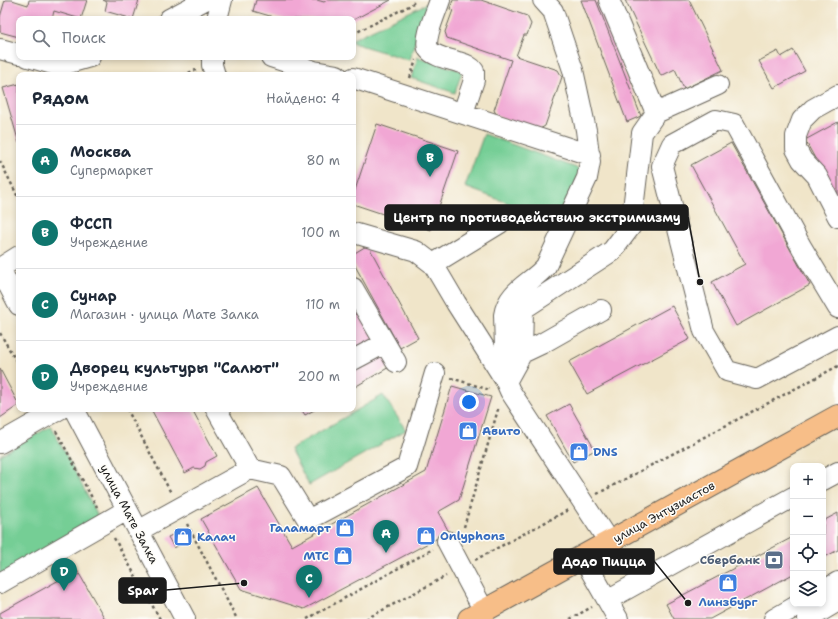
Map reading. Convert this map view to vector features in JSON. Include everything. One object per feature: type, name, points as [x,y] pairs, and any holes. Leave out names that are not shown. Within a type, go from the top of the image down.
[{"type":"main road","name":"улица Энтузиастов","points":[[484,616],[586,562],[838,416]]},
{"type":"main road","name":"улица Энтузиастов","points":[[612,547],[838,432]]},
{"type":"street","points":[[175,16],[205,0]]},
{"type":"street","points":[[218,16],[222,0]]},
{"type":"street","points":[[440,0],[427,38],[427,46],[430,51],[435,54],[468,65],[474,71],[474,80],[463,113]]},
{"type":"street","points":[[508,386],[504,315],[505,308],[511,296],[541,272],[546,266],[587,178],[590,168],[590,155],[574,70],[552,11],[543,0]]},
{"type":"street","points":[[609,0],[656,112]]},
{"type":"street","points":[[0,49],[16,53]]},
{"type":"street","points":[[35,60],[60,71],[84,60]]},
{"type":"street","points":[[212,60],[214,72]]},
{"type":"street","points":[[280,60],[320,72]]},
{"type":"street","points":[[356,79],[590,155]]},
{"type":"street","points":[[508,386],[522,353],[523,309],[612,251],[632,226],[642,133],[656,112],[718,85]]},
{"type":"street","points":[[838,95],[813,109],[802,120],[796,136],[796,149],[802,160],[817,176],[838,217]]},
{"type":"street","points":[[838,308],[802,248],[734,124],[716,120],[672,144],[662,166],[704,331],[727,371],[757,379],[838,336]]},
{"type":"street","points":[[433,264],[500,224]]},
{"type":"street","points":[[356,234],[416,251],[433,264],[456,303],[495,362],[508,386],[612,547]]},
{"type":"street","points":[[16,258],[0,268],[16,299]]},
{"type":"street","points":[[356,299],[396,362]]},
{"type":"street","points":[[522,353],[601,310]]},
{"type":"street","points":[[356,358],[385,343]]},
{"type":"street","points":[[138,530],[250,469],[281,476],[308,520],[407,467],[435,373]]},
{"type":"street","points":[[0,443],[55,412]]},
{"type":"street","name":"улица Мате Залка","points":[[76,412],[185,619]]},
{"type":"street","points":[[218,412],[250,469]]},
{"type":"street","points":[[826,478],[838,472]]},
{"type":"street","points":[[607,600],[790,499]]},
{"type":"street","points":[[0,583],[127,510]]},
{"type":"street","points":[[447,541],[484,616]]},
{"type":"street","points":[[586,562],[618,619]]},
{"type":"street","points":[[826,589],[838,582]]},
{"type":"street","points":[[808,619],[838,601]]},
{"type":"street","points":[[774,619],[795,607]]},
{"type":"path","points":[[356,32],[411,5],[416,0]]},
{"type":"path","points":[[405,94],[417,57],[427,46]]},
{"type":"path","points":[[0,161],[16,193]]},
{"type":"path","points":[[0,333],[16,361]]},
{"type":"path","points":[[366,619],[838,366]]},
{"type":"path","points":[[464,526],[502,394],[508,386]]},
{"type":"path","points":[[307,619],[447,541]]},
{"type":"path","points":[[570,619],[607,600]]},
{"type":"green space","points":[[428,3],[409,60],[356,44],[356,38]]},
{"type":"green space","points":[[418,57],[462,71],[455,93],[411,78]]},
{"type":"green space","points":[[484,134],[582,170],[556,221],[465,187]]},
{"type":"green space","points":[[383,395],[406,430],[309,485],[290,449]]},
{"type":"green space","points":[[51,426],[99,518],[0,579],[0,455]]},
{"type":"building","points":[[5,0],[12,0],[28,5],[29,0],[87,0],[82,16],[71,16],[54,11],[53,16],[16,16],[16,36],[0,32],[0,17]]},
{"type":"building","points":[[103,0],[139,0],[134,16],[122,16],[105,11],[107,2]]},
{"type":"building","points":[[256,0],[317,0],[324,2],[327,0],[391,0],[356,18],[356,16],[270,16],[253,11]]},
{"type":"building","points":[[453,0],[481,0],[527,16],[531,24],[527,35],[524,35],[516,56],[558,70],[562,77],[545,126],[538,130],[497,116],[494,110],[511,60],[447,38],[445,32],[453,10],[450,9]]},
{"type":"building","points":[[581,0],[596,0],[641,116],[627,122]]},
{"type":"building","points":[[625,0],[689,0],[723,70],[684,89],[675,69],[661,76]]},
{"type":"building","points":[[793,50],[805,71],[774,88],[759,61],[778,51],[781,57]]},
{"type":"building","points":[[16,85],[16,133],[3,88]]},
{"type":"building","points":[[838,122],[838,201],[805,140]]},
{"type":"building","points":[[377,124],[458,151],[431,230],[356,205],[356,187]]},
{"type":"building","points":[[731,143],[810,285],[736,326],[712,282],[745,264],[691,165]]},
{"type":"building","points":[[368,245],[418,338],[400,348],[356,267],[356,252]]},
{"type":"building","points":[[672,306],[690,339],[587,394],[569,362]]},
{"type":"building","points":[[360,311],[377,340],[356,351],[356,314]]},
{"type":"building","points":[[382,351],[391,366],[356,386],[356,366]]},
{"type":"building","points":[[0,369],[16,399],[16,407],[0,418]]},
{"type":"building","points":[[452,386],[491,397],[459,500],[438,512],[449,532],[304,609],[241,589],[201,519],[258,488],[292,546],[426,472]]},
{"type":"building","points":[[569,404],[595,450],[573,462],[547,416]]},
{"type":"building","points":[[153,412],[194,412],[217,456],[206,462],[205,466],[200,469],[194,468],[185,473]]},
{"type":"building","points":[[303,412],[310,412],[305,415]]},
{"type":"building","points":[[838,513],[838,550],[826,556],[826,535],[826,519]]},
{"type":"building","points":[[185,529],[190,539],[174,548],[168,537]]},
{"type":"building","points":[[790,539],[790,576],[710,619],[674,619],[666,604]]},
{"type":"building","points":[[77,570],[105,619],[0,619],[0,613]]},
{"type":"place","name":"ФССП","points":[[430,177]]},
{"type":"place","name":"Центр по противодействию экстримизму","points":[[700,282]]},
{"type":"place","name":"Авито","points":[[468,431]]},
{"type":"place","name":"DNS","points":[[579,452]]},
{"type":"place","name":"Галамарт","points":[[345,528]]},
{"type":"place","name":"Onlyphons","points":[[426,536]]},
{"type":"place","name":"Калач","points":[[183,537]]},
{"type":"place","name":"Москва","points":[[386,553]]},
{"type":"place","name":"МТС","points":[[343,556]]},
{"type":"place","name":"Сбербанк","points":[[774,560]]},
{"type":"place","name":"Spar","points":[[244,583]]},
{"type":"place","name":"Линзбург","points":[[728,583]]},
{"type":"place","name":"Дворец культуры \"Салют\"","points":[[64,591]]},
{"type":"place","name":"Сунар","points":[[309,598]]},
{"type":"place","name":"Додо Пицца","points":[[688,603]]}]
